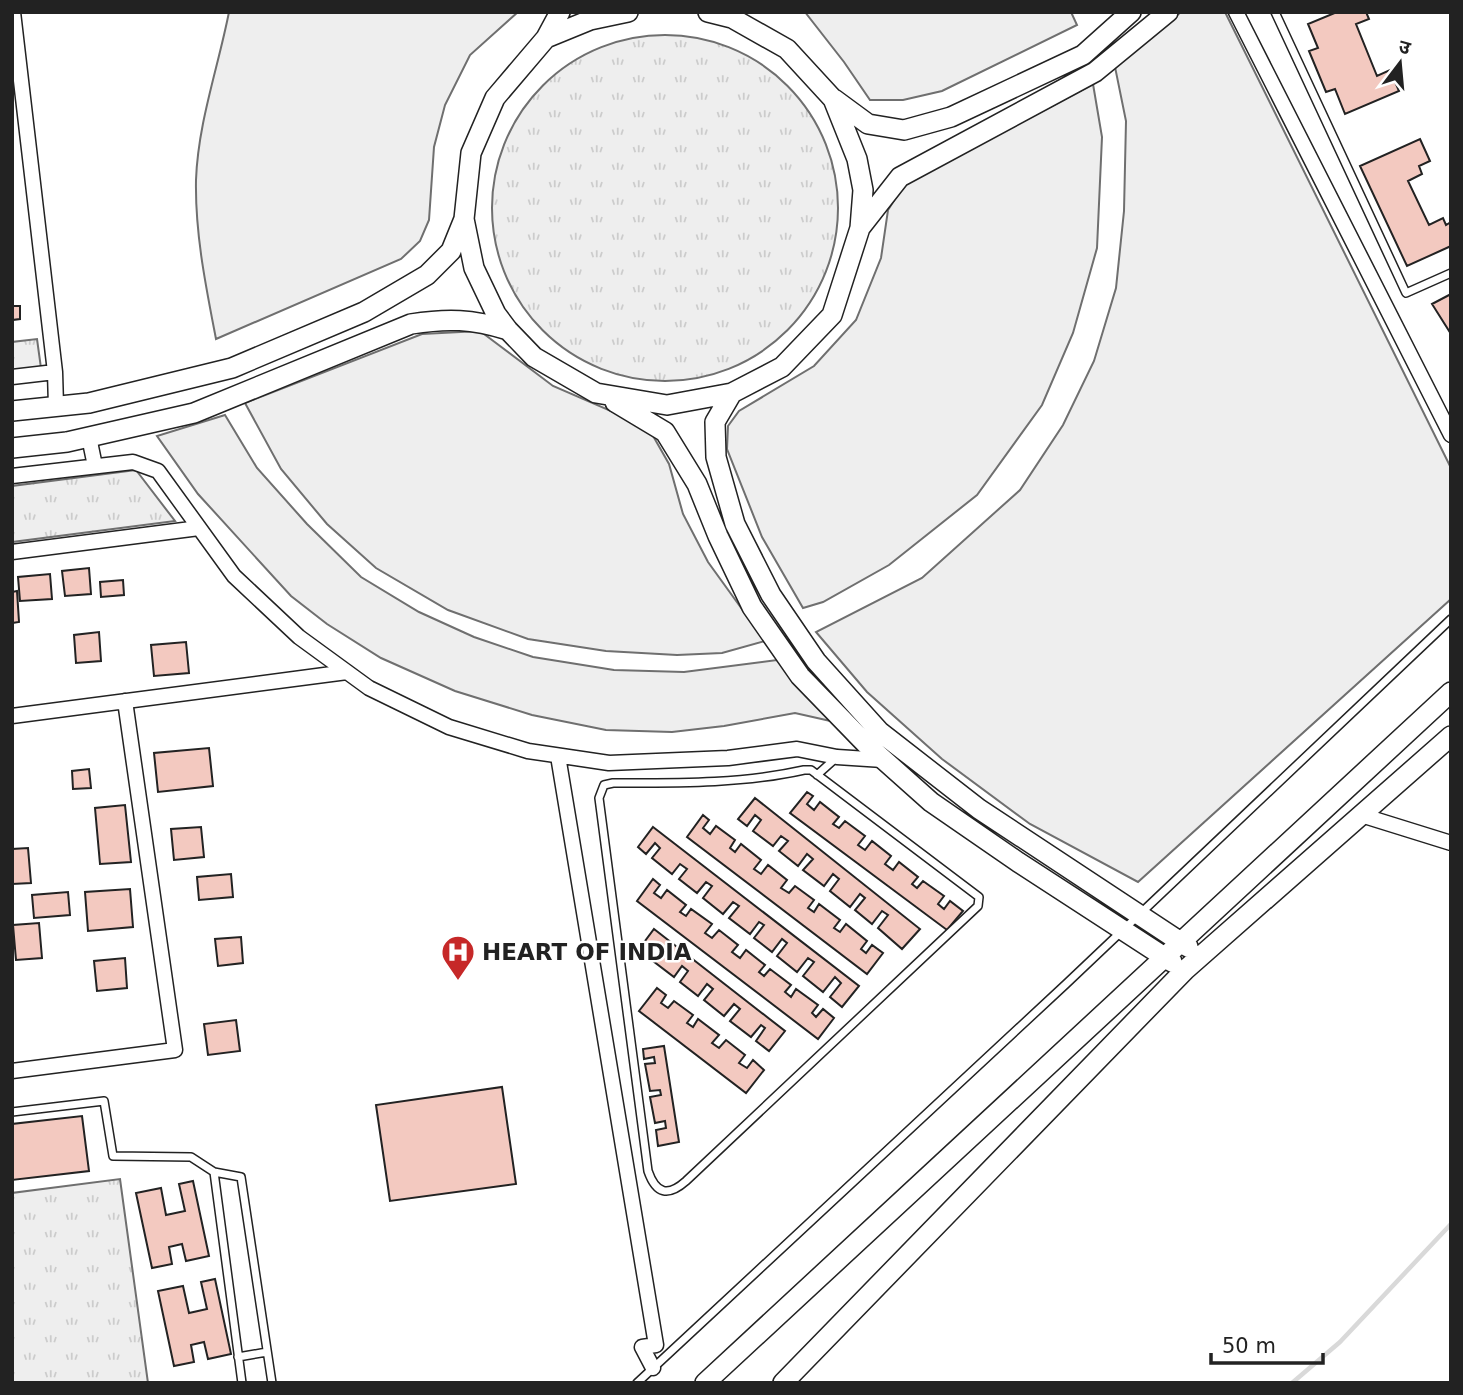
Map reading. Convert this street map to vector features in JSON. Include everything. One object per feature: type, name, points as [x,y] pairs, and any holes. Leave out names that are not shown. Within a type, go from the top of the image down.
[{"type":"street","points":[[13,12],[55,372],[56,406]]},
{"type":"street","points":[[12,411],[89,403],[232,368],[364,312],[427,275],[451,251],[464,219],[471,153],[495,98],[546,38],[560,12]]},
{"type":"street","points":[[546,38],[590,20],[628,12]]},
{"type":"street","points":[[708,12],[732,18],[787,49],[833,99],[868,124],[904,130],[951,117],[1083,55],[1131,12]]},
{"type":"street","points":[[860,229],[900,177],[1095,72],[1168,12]]},
{"type":"street","points":[[1236,12],[1451,435]]},
{"type":"street","points":[[596,393],[667,405],[732,393],[782,367],[832,315],[860,229],[863,190],[857,159],[833,99]]},
{"type":"street","points":[[464,219],[474,268],[496,314],[508,330],[534,357],[596,393],[628,407],[665,432],[697,484],[752,607],[800,676],[883,760],[931,802],[1185,971]]},
{"type":"street","points":[[12,448],[67,442],[194,413],[411,324],[439,319],[480,321],[508,330]]},
{"type":"street","points":[[12,377],[55,372]]},
{"type":"street","points":[[732,393],[715,422],[716,457],[735,524],[771,595],[816,661],[880,732],[979,809],[1202,956]]},
{"type":"street","points":[[89,437],[94,466]]},
{"type":"street","points":[[12,476],[133,462],[158,471],[234,576],[299,637],[369,688],[449,727],[528,751],[609,763],[728,758],[797,749],[836,757],[883,760]]},
{"type":"street","points":[[12,552],[199,528]]},
{"type":"street","points":[[12,716],[347,672]]},
{"type":"street","points":[[705,1383],[1451,692]]},
{"type":"street","points":[[12,1070],[175,1050],[125,701]]},
{"type":"street","points":[[783,1383],[1185,971],[1451,736]]},
{"type":"street","points":[[558,756],[656,1345],[642,1347],[653,1368]]},
{"type":"street","points":[[1361,815],[1451,843]]},
{"type":"lane","points":[[1275,12],[1406,293],[1451,273]]},
{"type":"lane","points":[[637,1383],[1139,915],[1451,619]]},
{"type":"lane","points":[[817,775],[836,757]]},
{"type":"lane","points":[[804,770],[811,770],[817,775],[979,897],[978,906],[676,1190],[668,1192],[659,1189],[652,1183],[649,1171],[598,798],[600,792],[604,785],[614,783],[687,783],[783,775],[804,770]]},
{"type":"lane","points":[[12,1112],[104,1101],[113,1156],[191,1157],[214,1172],[241,1177],[272,1383]]},
{"type":"lane","points":[[214,1172],[242,1383]]},
{"type":"lane","points":[[238,1357],[267,1352]]},
{"type":"green space","points":[[229,12],[518,12],[470,55],[445,105],[434,147],[429,220],[420,241],[401,259],[216,339],[199,240],[196,180],[204,117]]},
{"type":"green space","points":[[805,12],[1071,12],[1077,25],[942,91],[903,100],[870,100]]},
{"type":"green space","points":[[1181,12],[1225,12],[1451,468],[1451,599],[1138,882],[1030,824],[942,759],[867,692],[816,632],[922,578],[1020,490],[1063,425],[1094,361],[1116,288],[1124,211],[1126,121],[1115,67]]},
{"type":"green space","points":[[665,35],[699,38],[747,55],[775,74],[799,98],[818,126],[831,158],[838,208],[835,242],[818,290],[799,318],[775,342],[747,361],[715,374],[665,381],[631,378],[583,361],[555,342],[531,318],[512,290],[499,258],[492,208],[495,174],[512,126],[531,98],[555,74],[583,55],[615,42]]},
{"type":"green space","points":[[1093,84],[1102,137],[1097,248],[1073,333],[1042,405],[977,495],[889,565],[823,602],[803,608],[762,537],[727,449],[728,426],[739,411],[814,366],[856,320],[881,258],[888,210],[904,185]]},
{"type":"green space","points":[[480,331],[553,386],[648,427],[669,464],[683,514],[708,562],[765,641],[722,653],[677,655],[606,651],[528,639],[448,610],[376,568],[327,524],[281,469],[245,403],[422,334]]},
{"type":"green space","points":[[37,339],[41,368],[12,371],[12,342]]},
{"type":"green space","points":[[225,415],[257,468],[307,524],[361,577],[419,612],[474,637],[533,657],[614,670],[684,672],[777,660],[835,722],[795,713],[672,732],[606,730],[532,715],[455,691],[381,658],[327,624],[291,596],[198,494],[157,436]]},
{"type":"green space","points":[[136,470],[175,521],[12,542],[12,486]]},
{"type":"green space","points":[[120,1179],[148,1383],[12,1383],[12,1193]]},
{"type":"building","points":[[1337,12],[1366,12],[1369,19],[1356,24],[1377,76],[1390,70],[1399,91],[1345,114],[1335,89],[1326,92],[1309,51],[1318,48],[1308,24]]},
{"type":"building","points":[[1420,139],[1430,161],[1419,166],[1422,174],[1408,181],[1429,225],[1443,218],[1446,225],[1451,222],[1451,246],[1407,266],[1360,166]]},
{"type":"building","points":[[1451,294],[1451,334],[1432,304]]},
{"type":"building","points":[[12,306],[20,306],[20,319],[12,320]]},
{"type":"building","points":[[89,568],[91,594],[65,596],[62,571]]},
{"type":"building","points":[[50,574],[52,599],[20,601],[18,577]]},
{"type":"building","points":[[123,580],[124,595],[101,597],[100,582]]},
{"type":"building","points":[[17,591],[19,622],[12,623],[12,592]]},
{"type":"building","points":[[99,632],[101,661],[76,663],[74,635]]},
{"type":"building","points":[[186,642],[189,673],[154,676],[151,645]]},
{"type":"building","points":[[209,748],[213,786],[158,792],[154,753]]},
{"type":"building","points":[[89,769],[91,788],[73,789],[72,771]]},
{"type":"building","points":[[807,792],[813,796],[807,804],[814,810],[820,802],[839,817],[833,824],[839,828],[845,821],[865,836],[858,845],[865,850],[872,841],[891,856],[885,864],[893,870],[899,862],[918,877],[912,884],[917,888],[923,881],[944,896],[938,904],[944,909],[950,901],[963,911],[947,930],[790,813]]},
{"type":"building","points":[[755,798],[920,929],[902,949],[878,928],[888,915],[882,911],[872,924],[855,910],[865,898],[860,894],[850,907],[830,891],[839,879],[833,874],[824,886],[803,870],[813,859],[807,854],[798,866],[779,851],[788,841],[781,836],[773,846],[753,831],[761,820],[755,815],[747,826],[738,819]]},
{"type":"building","points":[[125,805],[131,862],[100,864],[95,808]]},
{"type":"building","points":[[703,815],[709,820],[703,828],[710,834],[716,826],[735,840],[730,848],[735,852],[741,844],[761,860],[754,869],[761,874],[768,865],[787,880],[781,888],[789,893],[795,886],[814,900],[808,908],[814,912],[819,904],[840,920],[834,928],[840,932],[846,924],[867,941],[861,949],[866,953],[872,945],[883,953],[867,974],[687,837]]},
{"type":"building","points":[[201,827],[204,857],[174,860],[171,829]]},
{"type":"building","points":[[653,827],[859,986],[842,1007],[830,997],[841,983],[835,977],[823,992],[803,976],[814,962],[808,958],[797,972],[777,956],[787,943],[782,939],[772,952],[754,938],[764,925],[759,922],[750,934],[729,918],[739,906],[733,902],[723,914],[703,898],[712,886],[706,882],[697,893],[679,879],[687,869],[680,864],[672,874],[652,858],[660,848],[655,843],[646,854],[638,847]]},
{"type":"building","points":[[28,848],[31,883],[12,884],[12,849]]},
{"type":"building","points":[[231,874],[233,897],[199,900],[197,877]]},
{"type":"building","points":[[653,879],[660,885],[654,893],[661,898],[667,890],[686,905],[680,912],[686,916],[691,909],[712,924],[705,933],[712,938],[719,930],[738,945],[732,952],[740,958],[746,950],[765,965],[759,972],[764,976],[770,969],[791,985],[785,992],[791,997],[796,989],[818,1005],[812,1013],[816,1017],[823,1009],[834,1018],[818,1039],[637,901]]},
{"type":"building","points":[[130,889],[133,927],[88,931],[85,892]]},
{"type":"building","points":[[68,892],[70,915],[34,918],[32,895]]},
{"type":"building","points":[[39,923],[42,958],[16,960],[13,925]]},
{"type":"building","points":[[654,929],[785,1031],[769,1051],[756,1041],[765,1028],[761,1025],[751,1037],[730,1021],[740,1009],[734,1004],[724,1016],[704,1000],[713,989],[707,984],[698,996],[680,982],[688,971],[682,966],[674,977],[653,961],[662,950],[656,946],[647,956],[639,949]]},
{"type":"building","points":[[241,937],[243,963],[218,966],[215,939]]},
{"type":"building","points":[[125,958],[127,988],[97,991],[94,961]]},
{"type":"building","points":[[657,988],[666,995],[661,1003],[668,1008],[674,1001],[693,1015],[687,1023],[693,1027],[698,1019],[719,1035],[712,1043],[719,1048],[726,1040],[745,1055],[739,1063],[747,1068],[753,1060],[764,1070],[746,1093],[639,1011]]},
{"type":"building","points":[[236,1020],[240,1051],[208,1055],[204,1024]]},
{"type":"building","points":[[664,1046],[679,1142],[658,1146],[656,1130],[666,1128],[665,1121],[655,1123],[650,1097],[661,1095],[660,1090],[650,1091],[645,1064],[655,1063],[654,1057],[644,1059],[643,1049]]},
{"type":"building","points":[[502,1087],[516,1184],[390,1201],[376,1105]]},
{"type":"building","points":[[82,1116],[89,1171],[12,1180],[12,1124]]},
{"type":"building","points":[[193,1181],[209,1256],[186,1261],[182,1244],[169,1247],[172,1264],[152,1268],[136,1193],[161,1188],[166,1215],[185,1211],[179,1184]]},
{"type":"building","points":[[215,1279],[231,1354],[208,1359],[204,1342],[191,1345],[194,1362],[174,1366],[158,1291],[183,1286],[189,1313],[207,1309],[201,1282]]},
{"type":"waterway","points":[[1292,1383],[1340,1342],[1451,1224]]},
{"type":"place","name":"HEART OF INDIA","points":[[458,982]]}]
